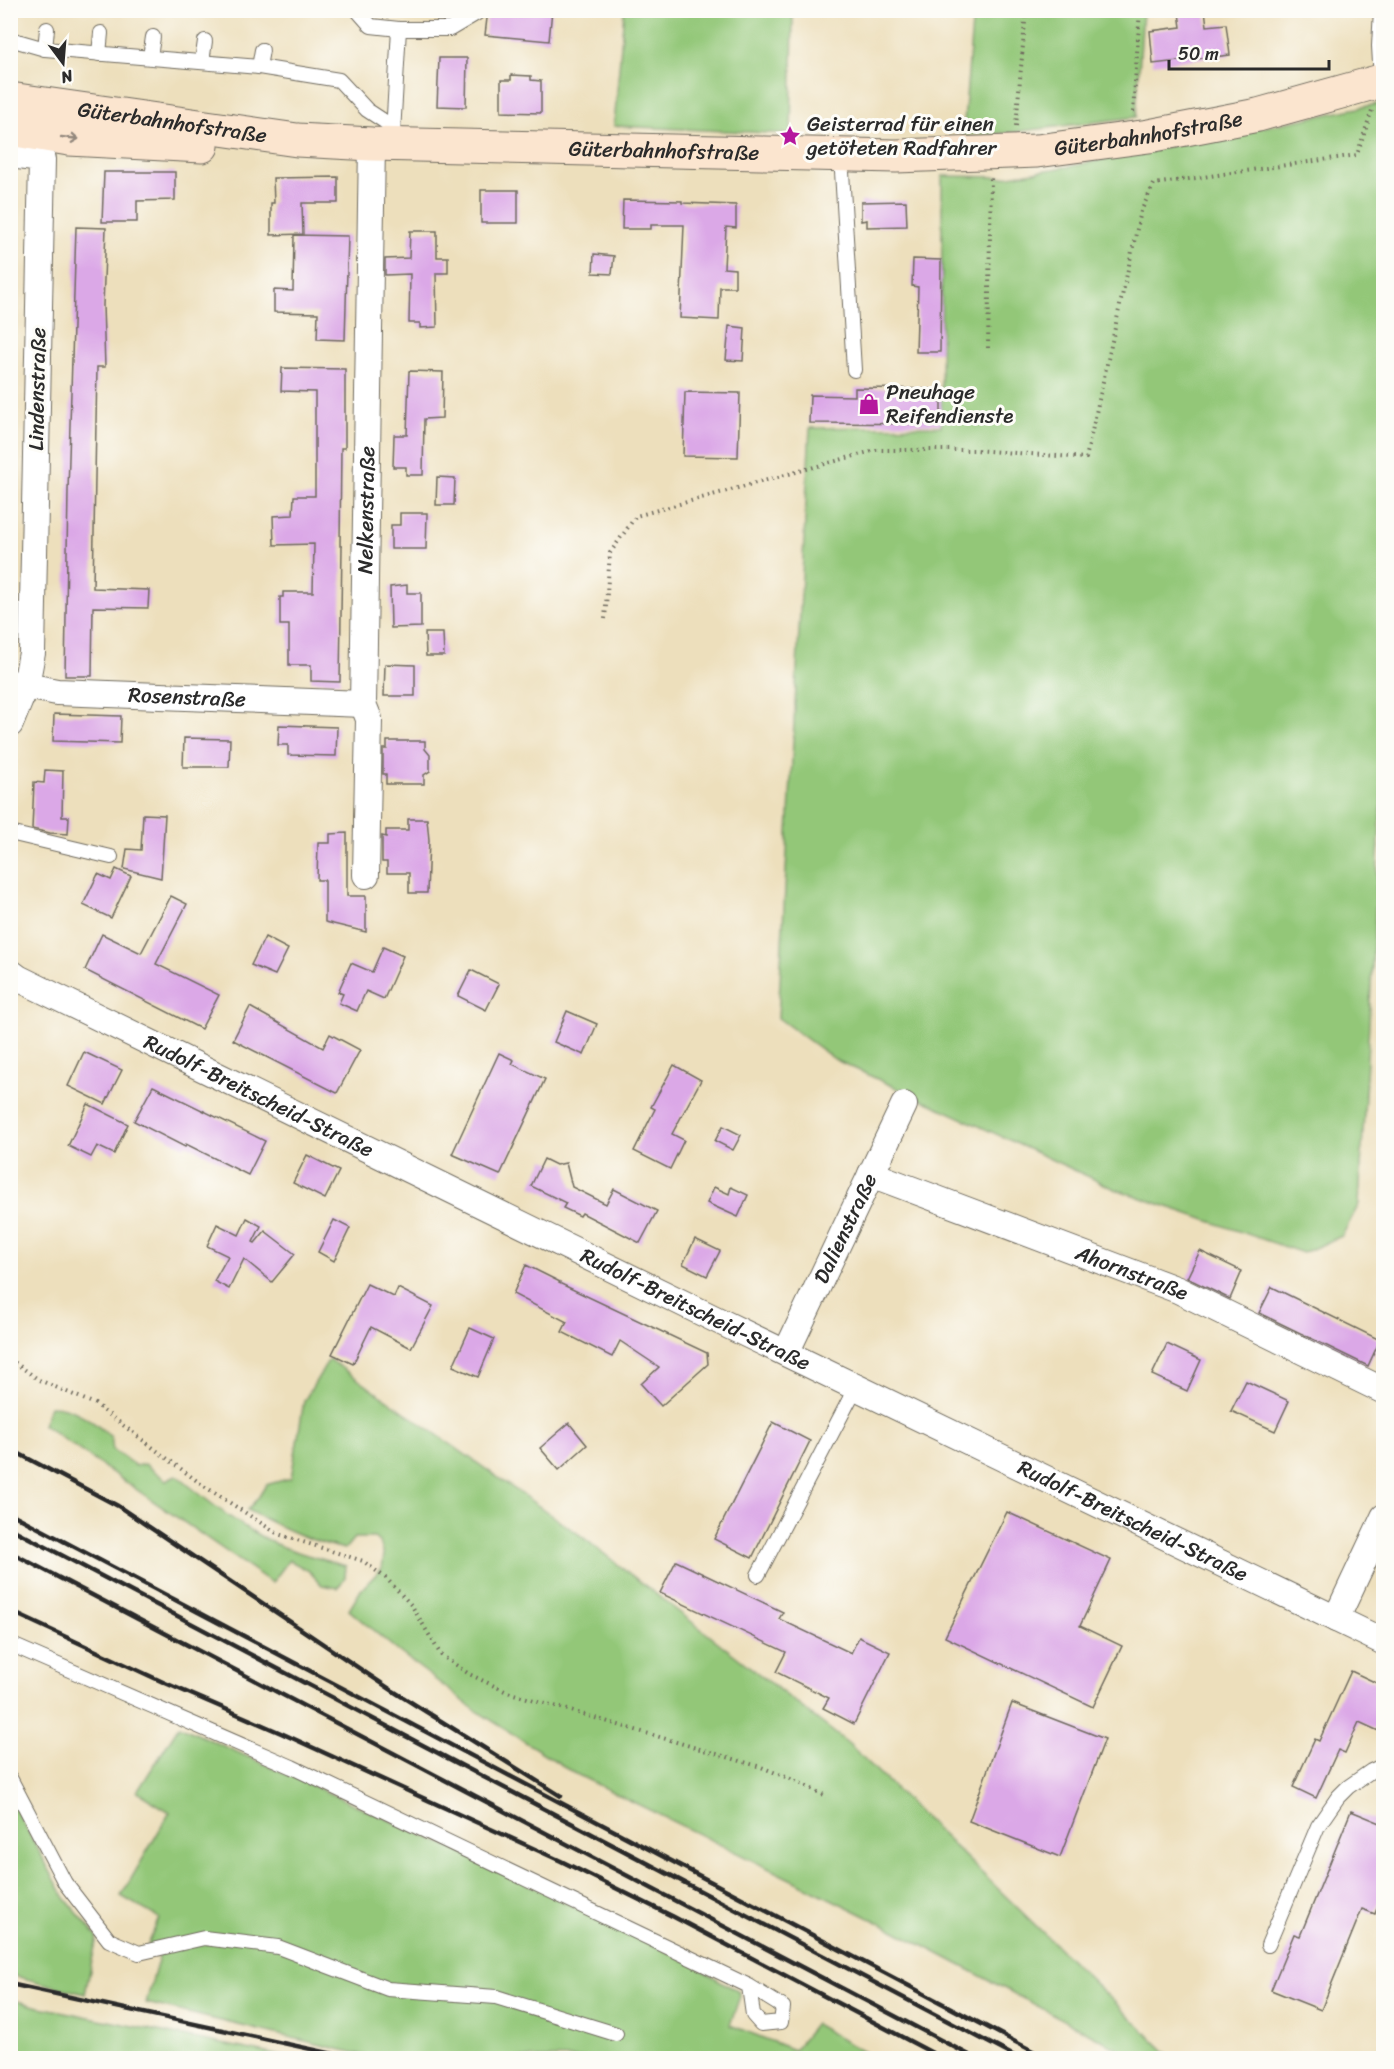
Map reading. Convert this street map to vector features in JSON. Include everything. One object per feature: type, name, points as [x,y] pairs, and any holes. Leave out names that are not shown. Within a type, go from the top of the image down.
[{"type":"main road","name":"Güterbahnhofstraße","points":[[10,129],[69,139],[197,146],[386,138],[896,156],[1037,151],[1131,138],[1258,115],[1382,81]]},
{"type":"main road","name":"Güterbahnhofstraße","points":[[10,99],[297,140]]},
{"type":"street","name":"Nelkenstraße","points":[[366,875],[369,719],[363,704],[386,138]]},
{"type":"street","name":"Lindenstraße","points":[[10,155],[42,159],[32,653],[18,684],[10,724]]},
{"type":"street","name":"Rosenstraße","points":[[18,684],[57,692],[363,704]]},
{"type":"street","name":"Rudolf-Breitscheid-Straße","points":[[10,972],[18,978],[786,1353],[1383,1642]]},
{"type":"street","name":"Dalienstraße","points":[[786,1353],[904,1105]]},
{"type":"street","name":"Ahornstraße","points":[[871,1174],[1178,1290],[1383,1391]]},
{"type":"street","points":[[1336,1618],[1383,1517]]},
{"type":"lane","points":[[357,10],[371,26],[399,29],[450,29],[477,13],[477,10]]},
{"type":"lane","points":[[1381,10],[1379,46],[1382,81]]},
{"type":"lane","points":[[45,49],[47,29]]},
{"type":"lane","points":[[386,138],[399,29]]},
{"type":"lane","points":[[99,54],[101,33]]},
{"type":"lane","points":[[150,57],[153,37]]},
{"type":"lane","points":[[10,39],[45,49],[259,67],[339,80],[367,110],[386,138]]},
{"type":"lane","points":[[202,62],[205,41]]},
{"type":"lane","points":[[259,67],[262,50]]},
{"type":"lane","points":[[841,155],[854,370]]},
{"type":"lane","points":[[10,833],[111,857]]},
{"type":"lane","points":[[758,1575],[856,1387]]},
{"type":"lane","points":[[10,1644],[292,1767],[749,1986]]},
{"type":"lane","points":[[1268,1945],[1318,1826],[1338,1797],[1348,1787],[1371,1771],[1383,1767]]},
{"type":"lane","points":[[10,1778],[65,1883],[109,1940],[139,1953],[204,1938],[278,1947],[388,1989],[496,1997],[616,2034]]},
{"type":"path","points":[[988,348],[1003,152],[1026,10]]},
{"type":"path","points":[[1131,138],[1140,10]]},
{"type":"path","points":[[605,619],[610,553],[636,516],[876,450],[974,450],[1086,458],[1141,211],[1154,184],[1357,155],[1382,81]]},
{"type":"path","points":[[10,1359],[39,1380],[95,1404],[201,1484],[278,1534],[363,1561],[387,1579],[412,1606],[441,1655],[469,1674],[507,1692],[761,1767],[826,1796]]},
{"type":"green space","points":[[624,11],[793,11],[791,134],[614,126]]},
{"type":"green space","points":[[973,11],[1143,11],[1136,117],[1006,133],[963,135]]},
{"type":"green space","points":[[1383,103],[1383,770],[1359,1204],[1342,1236],[1303,1253],[1115,1189],[836,1060],[778,1018],[810,428],[941,426],[942,176],[1003,177],[1072,166]]},
{"type":"green space","points":[[329,1359],[580,1535],[849,1744],[1172,2058],[1136,2058],[882,1924],[576,1774],[475,1710],[398,1651],[349,1610],[361,1590],[382,1568],[384,1555],[380,1542],[374,1538],[354,1538],[345,1549],[332,1546],[283,1528],[247,1510],[266,1485],[291,1478],[304,1401]]},
{"type":"green space","points":[[50,1406],[67,1409],[83,1416],[111,1437],[113,1450],[136,1466],[145,1464],[166,1480],[176,1475],[229,1516],[262,1537],[292,1550],[346,1566],[345,1577],[338,1588],[322,1585],[309,1571],[289,1560],[272,1583],[43,1425]]},
{"type":"green space","points":[[179,1726],[465,1854],[691,1963],[739,1992],[740,1996],[730,2025],[794,2050],[815,2024],[874,2058],[376,2058],[146,2003],[162,1946],[148,1945],[159,1918],[121,1896],[170,1812],[137,1792]]},
{"type":"green space","points":[[10,1799],[65,1898],[97,1937],[85,1994],[11,1975]]},
{"type":"green space","points":[[10,1999],[35,2006],[291,2058],[11,2058]]},
{"type":"building","points":[[488,10],[552,10],[549,41],[485,35]]},
{"type":"building","points":[[1181,10],[1205,10],[1207,26],[1226,24],[1230,55],[1153,64],[1150,31],[1181,27],[1179,13]]},
{"type":"building","points":[[439,58],[467,58],[466,107],[437,106]]},
{"type":"building","points":[[511,75],[531,76],[531,80],[541,81],[541,113],[501,112],[501,80],[511,80]]},
{"type":"building","points":[[104,172],[175,172],[175,200],[137,201],[137,222],[102,222]]},
{"type":"building","points":[[338,177],[338,203],[302,203],[303,234],[271,235],[271,203],[274,203],[273,178]]},
{"type":"building","points":[[481,190],[518,190],[518,223],[481,223]]},
{"type":"building","points":[[623,200],[736,205],[736,228],[726,227],[724,268],[735,269],[735,287],[720,287],[719,320],[680,318],[684,225],[651,225],[651,229],[622,229]]},
{"type":"building","points":[[906,201],[907,226],[867,227],[867,220],[861,221],[861,202]]},
{"type":"building","points":[[76,227],[106,228],[103,305],[105,367],[97,367],[93,588],[149,590],[148,608],[93,607],[92,676],[65,676]]},
{"type":"building","points":[[410,231],[437,231],[437,257],[448,257],[448,273],[436,273],[437,327],[420,328],[420,323],[409,323],[410,274],[385,275],[385,259],[409,258]]},
{"type":"building","points":[[294,235],[348,236],[345,340],[317,339],[318,313],[274,312],[274,290],[293,291]]},
{"type":"building","points":[[594,254],[614,256],[612,274],[593,273]]},
{"type":"building","points":[[913,259],[941,260],[940,352],[916,352],[918,287],[912,286]]},
{"type":"building","points":[[729,326],[745,328],[743,361],[726,360]]},
{"type":"building","points":[[282,368],[345,369],[345,448],[341,448],[340,682],[311,681],[311,665],[289,665],[289,625],[280,625],[280,597],[283,597],[283,592],[313,592],[314,544],[274,545],[273,516],[293,515],[294,496],[315,496],[315,392],[281,391]]},
{"type":"building","points":[[409,371],[443,372],[442,418],[424,419],[423,475],[406,475],[406,467],[393,467],[394,435],[407,435]]},
{"type":"building","points":[[855,388],[941,389],[941,424],[809,423],[810,395],[855,396]]},
{"type":"building","points":[[685,392],[740,393],[738,457],[683,456]]},
{"type":"building","points":[[437,477],[455,478],[454,505],[436,505]]},
{"type":"building","points":[[400,513],[427,513],[426,549],[391,549],[391,525],[400,525]]},
{"type":"building","points":[[407,585],[407,593],[421,593],[421,627],[391,628],[390,587]]},
{"type":"building","points":[[425,633],[443,633],[444,656],[426,656]]},
{"type":"building","points":[[385,664],[415,665],[415,696],[384,696]]},
{"type":"building","points":[[54,714],[121,716],[120,743],[53,741]]},
{"type":"building","points":[[279,725],[337,727],[336,756],[288,755],[288,745],[278,745]]},
{"type":"building","points":[[184,738],[230,739],[229,767],[183,767]]},
{"type":"building","points":[[387,741],[425,741],[425,749],[430,755],[430,771],[424,775],[424,784],[386,784],[386,774],[383,774],[383,749],[387,749]]},
{"type":"building","points":[[45,770],[63,771],[62,817],[69,817],[68,834],[32,829],[34,782],[44,783]]},
{"type":"building","points":[[143,814],[165,815],[161,878],[124,869],[127,849],[141,850]]},
{"type":"building","points":[[408,819],[427,819],[429,840],[427,893],[409,893],[409,873],[387,873],[387,862],[382,862],[382,836],[386,837],[386,830],[408,830]]},
{"type":"building","points":[[347,833],[347,896],[366,896],[366,932],[325,922],[325,880],[317,880],[318,843],[330,843],[330,834]]},
{"type":"building","points":[[116,869],[131,876],[111,918],[83,905],[98,874],[111,880]]},
{"type":"building","points":[[171,896],[187,904],[156,964],[219,995],[201,1029],[85,970],[102,934],[141,953]]},
{"type":"building","points":[[265,937],[288,949],[275,975],[251,965]]},
{"type":"building","points":[[383,947],[403,956],[384,999],[366,991],[357,1011],[339,1003],[343,994],[338,992],[351,963],[372,972]]},
{"type":"building","points":[[471,970],[499,984],[486,1010],[458,996]]},
{"type":"building","points":[[250,1007],[323,1048],[330,1034],[360,1050],[337,1093],[233,1040]]},
{"type":"building","points":[[567,1011],[597,1024],[584,1055],[554,1042]]},
{"type":"building","points":[[84,1052],[122,1070],[105,1104],[68,1086]]},
{"type":"building","points":[[499,1053],[514,1060],[512,1064],[545,1079],[500,1175],[452,1154]]},
{"type":"building","points":[[674,1065],[701,1080],[672,1134],[684,1140],[670,1169],[634,1151],[655,1109],[651,1107]]},
{"type":"building","points":[[153,1086],[265,1141],[248,1175],[134,1121]]},
{"type":"building","points":[[88,1104],[128,1124],[114,1154],[97,1146],[91,1157],[68,1146]]},
{"type":"building","points":[[723,1126],[741,1135],[733,1150],[715,1141]]},
{"type":"building","points":[[307,1155],[339,1171],[325,1199],[293,1183]]},
{"type":"building","points":[[544,1159],[556,1165],[566,1163],[572,1187],[606,1204],[614,1189],[657,1211],[640,1243],[582,1213],[580,1216],[563,1208],[566,1203],[531,1186]]},
{"type":"building","points":[[714,1187],[729,1194],[731,1187],[748,1195],[738,1217],[707,1203]]},
{"type":"building","points":[[247,1218],[261,1226],[253,1242],[255,1243],[265,1231],[295,1254],[272,1282],[244,1259],[229,1289],[214,1281],[228,1256],[207,1246],[217,1224],[239,1235]]},
{"type":"building","points":[[334,1220],[350,1228],[334,1261],[318,1252]]},
{"type":"building","points":[[695,1239],[720,1251],[707,1276],[683,1264]]},
{"type":"building","points":[[1200,1251],[1242,1271],[1230,1299],[1187,1278]]},
{"type":"building","points":[[526,1265],[707,1353],[708,1364],[661,1406],[641,1384],[659,1367],[620,1341],[612,1357],[562,1332],[567,1322],[513,1294]]},
{"type":"building","points":[[367,1284],[394,1297],[398,1288],[433,1306],[411,1348],[371,1327],[353,1364],[332,1354]]},
{"type":"building","points":[[1272,1287],[1380,1340],[1368,1366],[1259,1313]]},
{"type":"building","points":[[470,1328],[494,1339],[478,1377],[453,1366]]},
{"type":"building","points":[[1167,1344],[1201,1360],[1187,1391],[1152,1375]]},
{"type":"building","points":[[1246,1381],[1289,1401],[1275,1431],[1231,1411]]},
{"type":"building","points":[[773,1422],[810,1441],[752,1558],[714,1539]]},
{"type":"building","points":[[569,1423],[587,1445],[559,1470],[540,1448]]},
{"type":"building","points":[[1007,1512],[1111,1560],[1080,1626],[1122,1646],[1093,1707],[945,1637]]},
{"type":"building","points":[[676,1561],[783,1612],[779,1619],[851,1653],[859,1637],[890,1652],[854,1724],[823,1708],[829,1698],[776,1672],[786,1652],[660,1593]]},
{"type":"building","points":[[1351,1671],[1383,1686],[1383,1733],[1359,1722],[1345,1753],[1338,1750],[1316,1798],[1293,1787],[1315,1739],[1319,1741]]},
{"type":"building","points":[[1012,1703],[1105,1739],[1060,1857],[969,1821]]},
{"type":"building","points":[[1351,1811],[1383,1824],[1383,1892],[1375,1914],[1362,1909],[1321,2010],[1271,1990],[1294,1934],[1300,1936]]},
{"type":"railway","points":[[10,1449],[118,1506],[393,1691],[561,1796]]},
{"type":"railway","points":[[10,1513],[1046,2058]]},
{"type":"railway","points":[[10,1528],[1018,2058]]},
{"type":"railway","points":[[10,1552],[975,2058]]},
{"type":"railway","points":[[10,1611],[561,1861],[672,1916],[942,2058]]},
{"type":"railway","points":[[10,1984],[352,2058]]},
{"type":"place","name":"Geisterrad für einen getöteten Radfahrer","points":[[790,136]]},
{"type":"place","name":"Pneuhage Reifendienste","points":[[869,404]]}]
